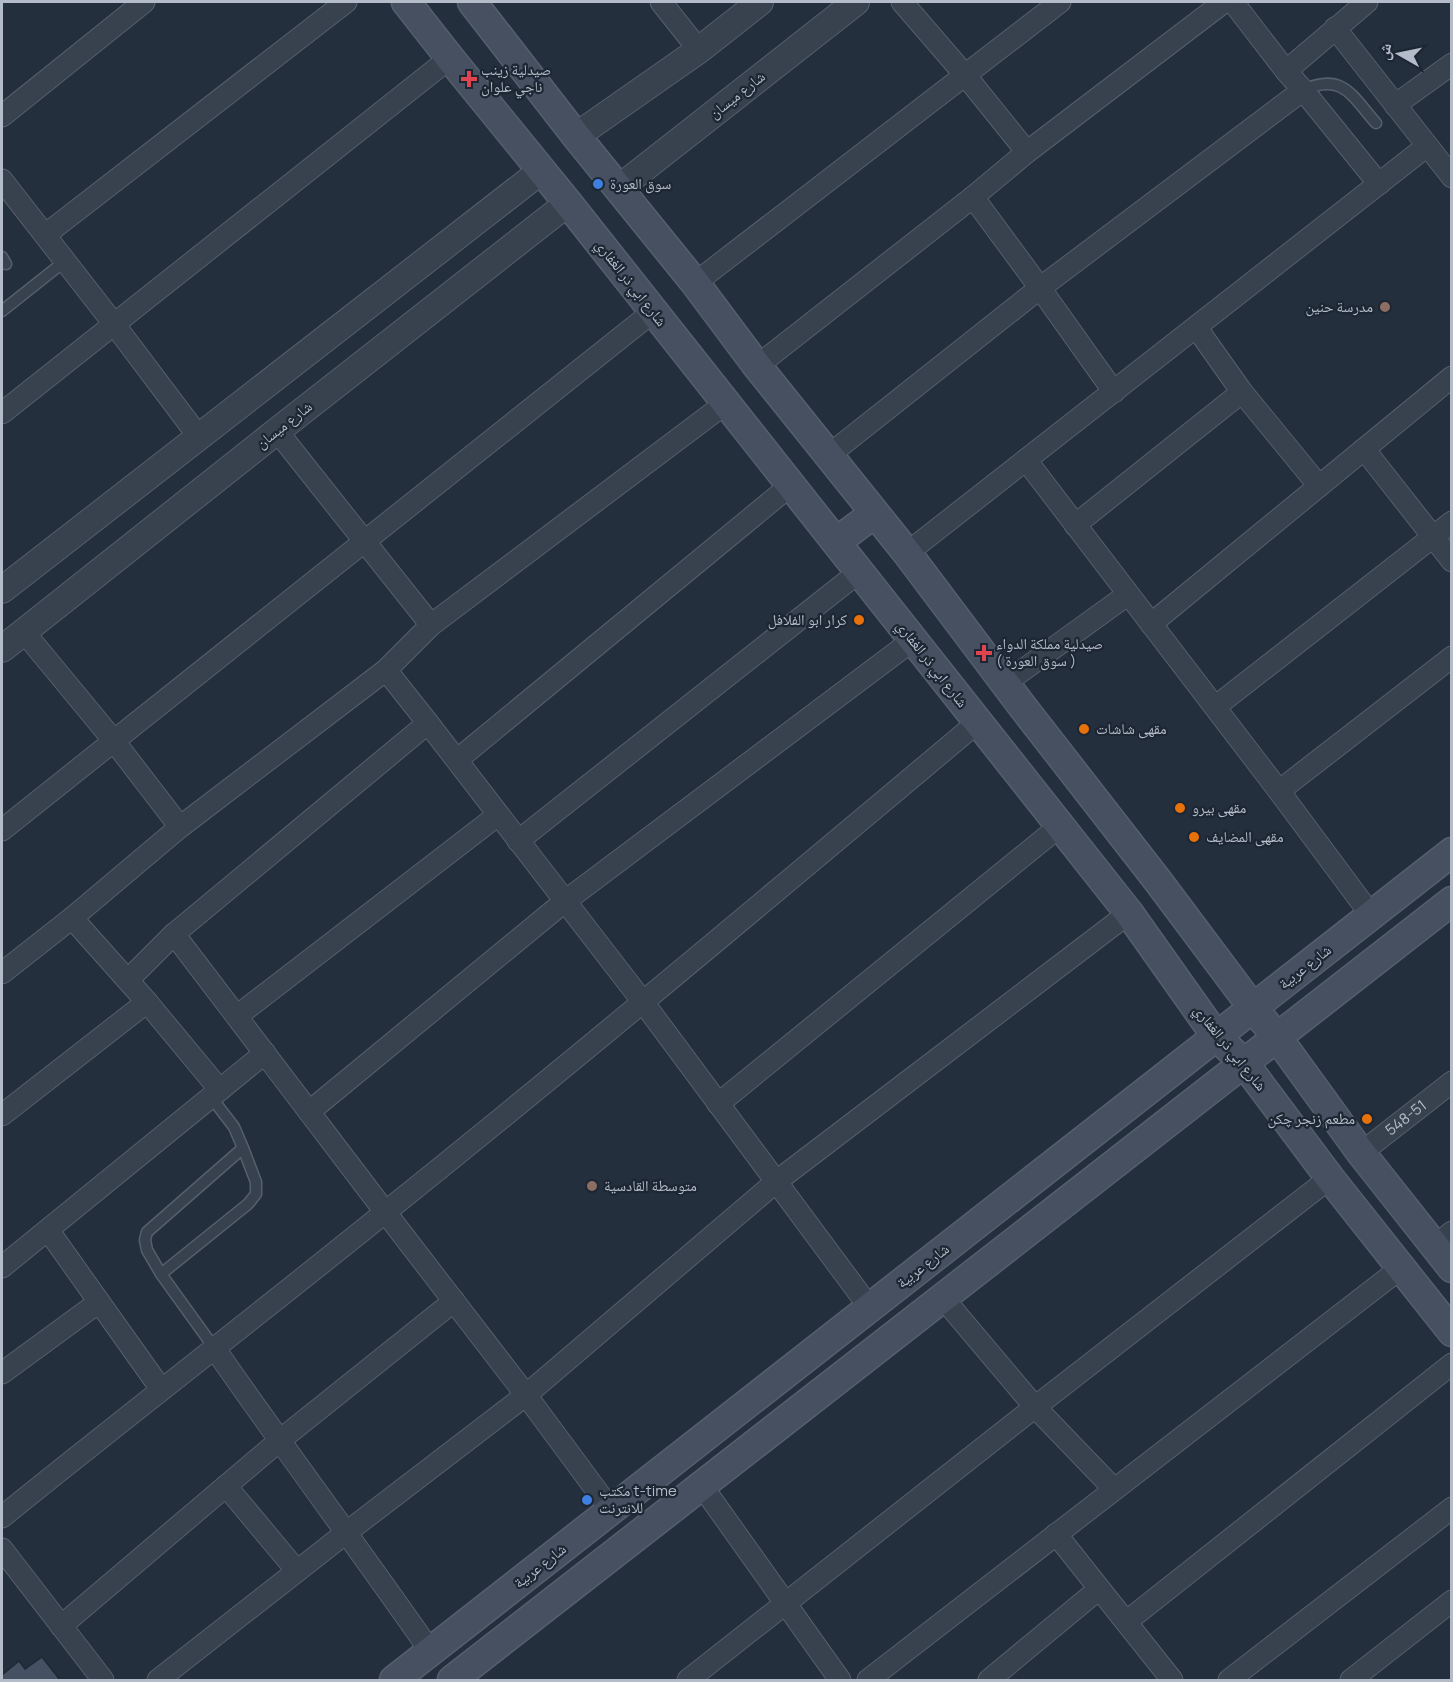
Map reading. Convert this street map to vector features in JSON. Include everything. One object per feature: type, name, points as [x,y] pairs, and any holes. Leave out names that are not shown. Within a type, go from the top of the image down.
[{"type":"main road","name":"شارع ابي ذر الغفاري","points":[[406,2],[654,311],[1129,913],[1216,1036],[1244,1063],[1330,1178],[1452,1332]]},
{"type":"main road","points":[[472,2],[907,553],[1158,881],[1252,1008],[1277,1037],[1361,1153],[1443,1239],[1452,1268]]},
{"type":"main road","points":[[836,542],[875,513]]},
{"type":"main road","name":"شارع عربية","points":[[394,1680],[1452,852]]},
{"type":"main road","points":[[452,1680],[1452,901]]},
{"type":"street","points":[[2,116],[144,2]]},
{"type":"street","points":[[45,235],[346,2]]},
{"type":"street","points":[[661,2],[699,50]]},
{"type":"street","points":[[576,136],[699,50],[760,2]]},
{"type":"street","name":"شارع ميسان","points":[[619,188],[856,2]]},
{"type":"street","points":[[902,2],[1027,152]]},
{"type":"street","points":[[695,283],[1060,2]]},
{"type":"street","points":[[758,366],[1027,152],[1224,2]]},
{"type":"street","points":[[1233,2],[1286,71],[1379,184]]},
{"type":"street","points":[[1286,71],[1366,2]]},
{"type":"street","points":[[1335,28],[1452,177]]},
{"type":"street","points":[[2,413],[450,58]]},
{"type":"street","points":[[1395,105],[1452,64]]},
{"type":"street","points":[[829,455],[1040,288],[1303,90]]},
{"type":"street","points":[[907,553],[1427,146]]},
{"type":"street","points":[[2,590],[541,171]]},
{"type":"street","points":[[2,180],[199,437]]},
{"type":"street","points":[[973,197],[1114,392]]},
{"type":"street","name":"شارع ميسان","points":[[2,649],[568,203]]},
{"type":"street","points":[[2,830],[654,311]]},
{"type":"street","points":[[1196,327],[1242,392],[1319,486]]},
{"type":"street","points":[[1151,624],[1452,377]]},
{"type":"street","points":[[1075,525],[1242,392]]},
{"type":"street","points":[[2,973],[72,918],[180,827],[386,670],[431,625],[726,403]]},
{"type":"street","points":[[277,431],[431,625]]},
{"type":"street","points":[[1364,449],[1452,561]]},
{"type":"street","points":[[1026,460],[1371,915]]},
{"type":"street","points":[[457,760],[790,485]]},
{"type":"street","points":[[1215,707],[1452,522]]},
{"type":"street","points":[[518,841],[859,572]]},
{"type":"street","points":[[1005,683],[1127,595]]},
{"type":"street","points":[[24,632],[114,741],[180,827]]},
{"type":"street","points":[[310,1111],[564,902],[913,640]]},
{"type":"street","points":[[1279,791],[1452,657]]},
{"type":"street","points":[[386,670],[643,1002],[870,1308]]},
{"type":"street","points":[[2,1517],[386,1213],[978,722]]},
{"type":"street","points":[[128,980],[174,934],[428,723]]},
{"type":"street","points":[[237,1016],[498,815]]},
{"type":"street","points":[[718,1104],[1060,826]]},
{"type":"street","points":[[158,1680],[526,1395],[777,1181],[1129,913]]},
{"type":"street","points":[[72,918],[147,1002],[215,1093]]},
{"type":"street","points":[[174,934],[611,1510]]},
{"type":"street","points":[[2,1115],[147,1002]]},
{"type":"street","points":[[2,1267],[265,1053]]},
{"type":"street","name":"548-51","points":[[1361,1153],[1452,1082]]},
{"type":"street","points":[[688,1680],[1330,1178]]},
{"type":"street","points":[[48,1230],[161,1389]]},
{"type":"street","points":[[868,1680],[1401,1268]]},
{"type":"street","points":[[943,1298],[1035,1407],[1114,1490]]},
{"type":"street","points":[[61,1626],[279,1441],[454,1301]]},
{"type":"street","points":[[2,1372],[99,1302]]},
{"type":"street","points":[[215,1349],[431,1652]]},
{"type":"street","points":[[1126,1622],[1452,1364]]},
{"type":"street","points":[[226,1486],[297,1572]]},
{"type":"street","points":[[702,1486],[840,1680]]},
{"type":"street","points":[[1229,1680],[1452,1508]]},
{"type":"street","points":[[1056,1534],[1126,1622],[1164,1678]]},
{"type":"street","points":[[2,1549],[103,1680]]},
{"type":"street","points":[[989,1680],[1100,1590]]},
{"type":"street","points":[[1351,1680],[1452,1601]]},
{"type":"lane","points":[[1303,90],[1325,82],[1338,86],[1348,91],[1376,123]]},
{"type":"lane","points":[[2,311],[65,261]]},
{"type":"lane","points":[[161,1274],[248,1204],[256,1194],[256,1182],[243,1148],[215,1093]]},
{"type":"lane","points":[[215,1349],[161,1274],[147,1250],[145,1240],[147,1232],[243,1148]]},
{"type":"building","points":[[42,1657],[60,1680],[2,1680],[2,1675],[19,1661],[25,1669]]},
{"type":"place","name":"صيدلية زينب ناجي علوان","points":[[469,79]]},
{"type":"place","name":"سوق العورة","points":[[598,184]]},
{"type":"place","name":"مدرسة حنين","points":[[1385,307]]},
{"type":"place","name":"كرار ابو الفلافل","points":[[859,620]]},
{"type":"place","name":"صيدلية مملكة الدواء ( سوق العورة )","points":[[984,653]]},
{"type":"place","name":"مقهى شاشات","points":[[1084,729]]},
{"type":"place","name":"مقهى بيرو","points":[[1180,808]]},
{"type":"place","name":"مقهى المضايف","points":[[1194,837]]},
{"type":"place","name":"مطعم زنجر چكن","points":[[1367,1119]]},
{"type":"place","name":"متوسطة القادسية","points":[[592,1186]]},
{"type":"place","name":"مكتب t-time للانترنت","points":[[587,1500]]}]
